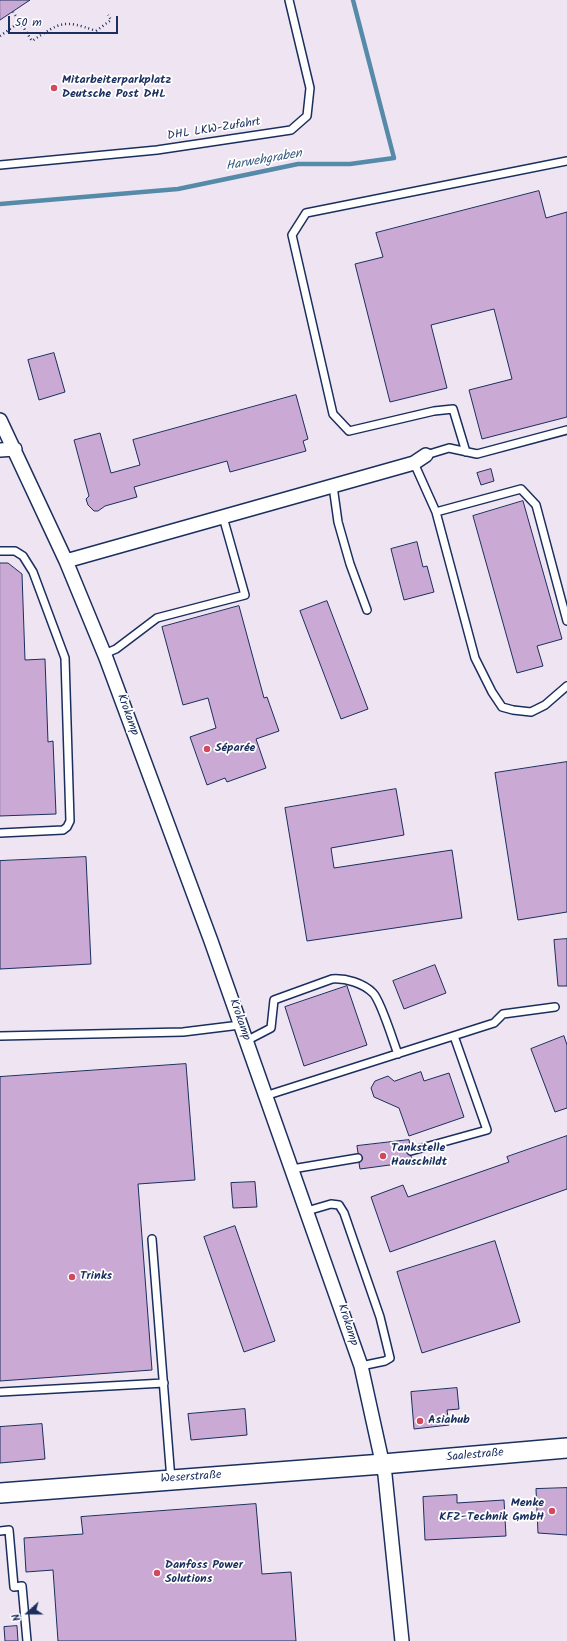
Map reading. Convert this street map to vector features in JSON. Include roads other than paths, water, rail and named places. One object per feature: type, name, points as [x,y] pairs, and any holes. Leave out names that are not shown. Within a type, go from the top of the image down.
[{"type":"street","name":"Krokamp","points":[[0,420],[66,561],[104,654],[208,934],[361,1366],[383,1464],[402,1641]]},
{"type":"street","points":[[0,450],[15,450]]},
{"type":"street","points":[[66,561],[414,463],[426,455]]},
{"type":"street","name":"Saalestraße","points":[[383,1464],[567,1448]]},
{"type":"street","name":"Weserstraße","points":[[0,1493],[383,1464]]},
{"type":"lane","name":"DHL LKW-Zufahrt","points":[[0,165],[157,150],[291,130],[307,116],[310,88],[289,0]]},
{"type":"lane","points":[[466,452],[453,410],[434,411],[349,431],[333,414],[292,236],[306,213],[567,161]]},
{"type":"lane","points":[[426,455],[449,448],[477,454],[567,430]]},
{"type":"lane","points":[[414,463],[436,512],[475,658],[492,692],[502,707],[531,712],[545,705],[567,686]]},
{"type":"lane","points":[[334,486],[338,522],[350,564],[367,610]]},
{"type":"lane","points":[[436,512],[521,488],[536,505],[567,621]]},
{"type":"lane","points":[[104,654],[116,649],[157,618],[245,595],[222,517]]},
{"type":"lane","points":[[0,551],[15,551],[23,556],[33,572],[65,658],[70,821],[67,827],[63,830],[0,833]]},
{"type":"lane","points":[[246,1041],[271,1028],[274,1000],[332,979],[342,978],[374,993],[398,1054]]},
{"type":"lane","points":[[265,1096],[494,1023],[504,1014],[555,1007]]},
{"type":"lane","points":[[0,1036],[183,1032],[240,1025]]},
{"type":"lane","points":[[411,1151],[487,1130],[454,1036]]},
{"type":"lane","points":[[292,1169],[358,1158]]},
{"type":"lane","points":[[307,1211],[331,1204],[339,1205],[344,1212],[390,1351],[390,1358],[385,1361],[361,1366]]},
{"type":"lane","points":[[152,1239],[171,1480]]},
{"type":"lane","points":[[0,1392],[164,1382]]},
{"type":"lane","points":[[0,1531],[9,1530],[14,1587],[22,1586],[27,1641]]},
{"type":"waterway","name":"Harwehgraben","points":[[0,204],[178,189],[298,164],[350,164],[394,158],[353,0]]},
{"type":"place","name":"Mitarbeiterparkplatz Deutsche Post DHL","points":[[54,88]]},
{"type":"place","name":"Séparée","points":[[207,749]]},
{"type":"place","name":"Tankstelle Hauschildt","points":[[383,1156]]},
{"type":"place","name":"Trinks","points":[[72,1277]]},
{"type":"place","name":"Asiahub","points":[[420,1421]]},
{"type":"place","name":"Menke KFZ-Technik GmbH","points":[[552,1511]]},
{"type":"place","name":"Danfoss Power Solutions","points":[[157,1573]]}]
